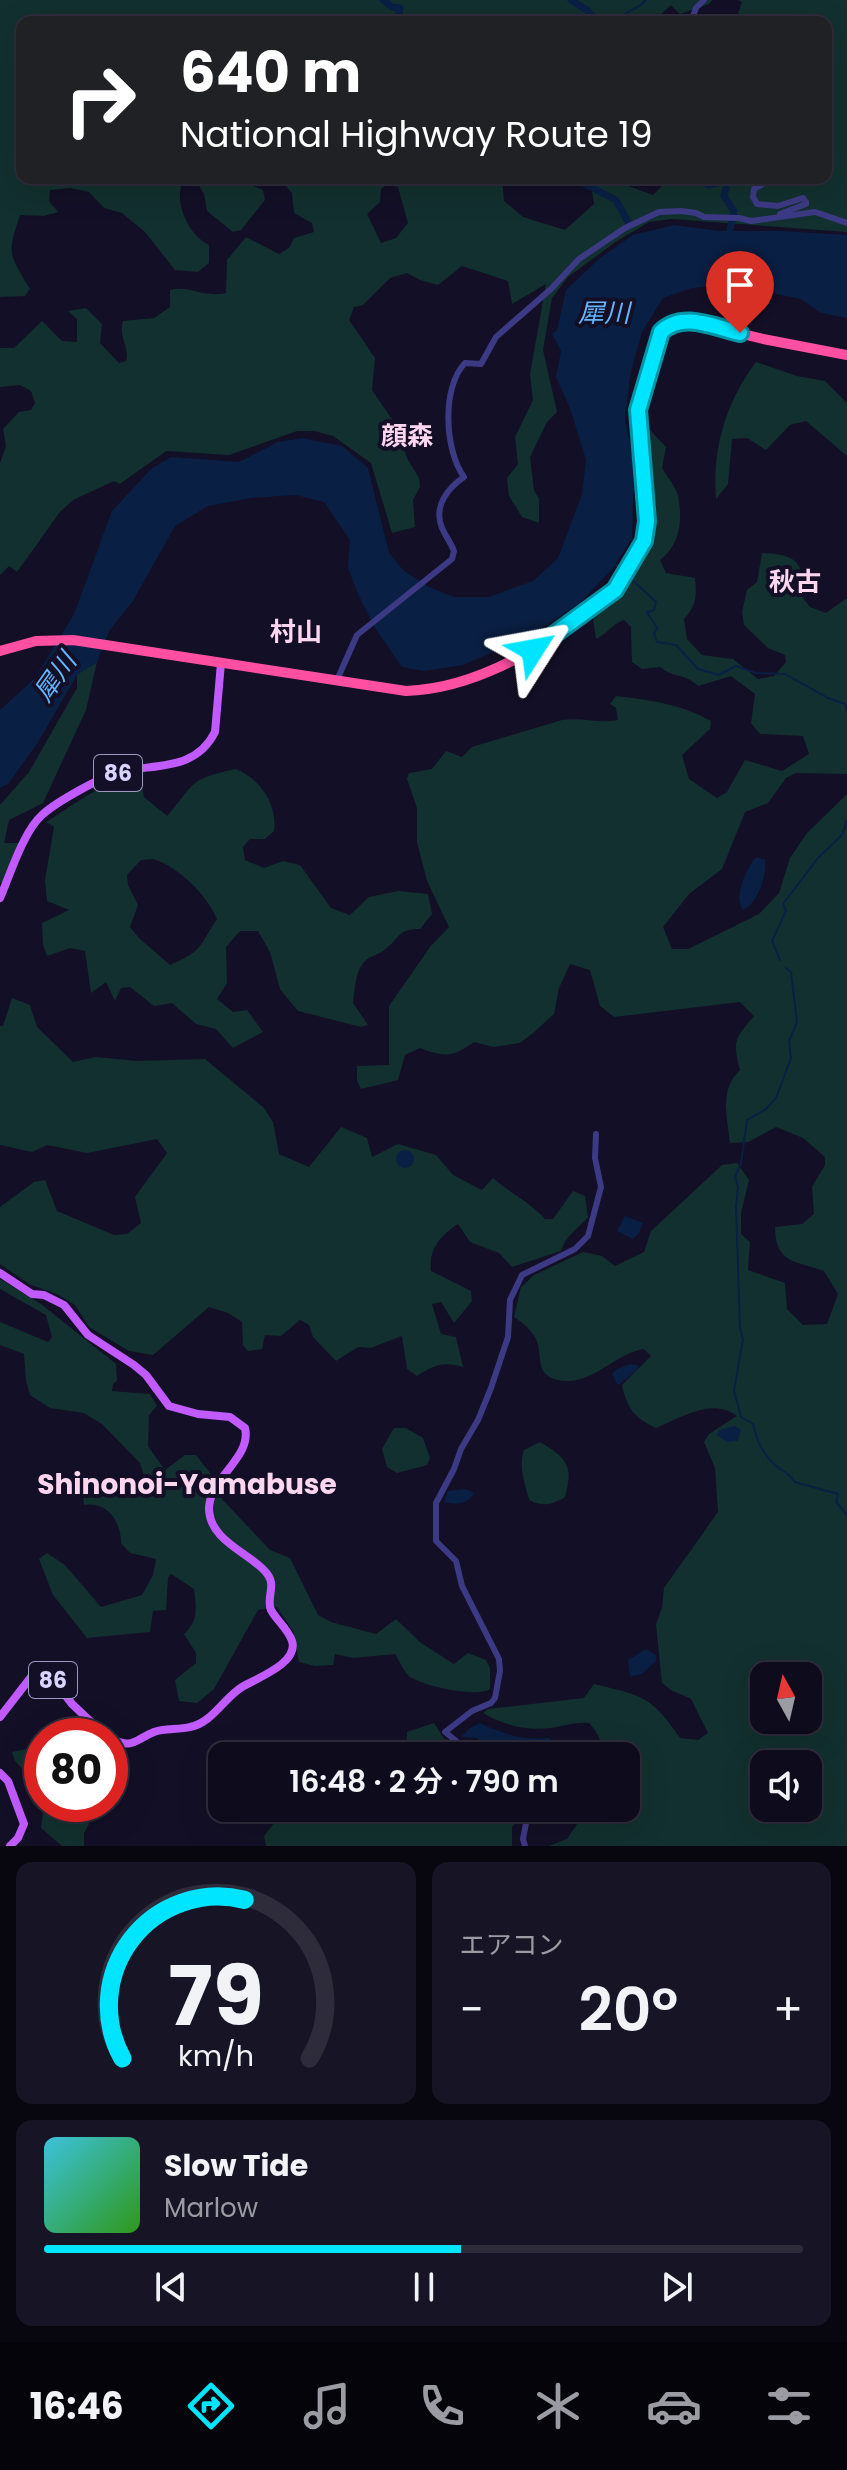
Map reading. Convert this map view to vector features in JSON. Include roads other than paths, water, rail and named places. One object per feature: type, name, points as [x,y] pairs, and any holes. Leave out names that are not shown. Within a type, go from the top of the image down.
[{"type":"highway","points":[[0,651],[36,641],[73,640],[406,691],[443,687],[533,650],[615,590],[647,530],[638,410],[656,342],[669,325],[685,320],[847,355]]},
{"type":"main road","name":"86","points":[[0,898],[24,844],[42,815],[120,772],[172,766],[193,756],[210,742],[215,732],[221,663]]},
{"type":"main road","name":"86","points":[[0,1273],[32,1294],[55,1298],[64,1305],[88,1335],[146,1375],[169,1406],[198,1414],[230,1417],[245,1428],[244,1443],[214,1488],[210,1518],[229,1543],[271,1579],[271,1610],[293,1642],[292,1653],[282,1663],[230,1695],[208,1719],[196,1726],[156,1731],[128,1745]]},
{"type":"main road","name":"86","points":[[0,1717],[31,1677],[41,1671],[52,1678],[87,1718]]},
{"type":"main road","points":[[0,1773],[8,1781],[24,1824],[18,1838],[10,1846]]},
{"type":"street","points":[[751,221],[751,218],[780,214],[806,204],[803,198],[778,206],[757,204],[753,197],[754,189],[759,184]]},
{"type":"street","points":[[337,680],[357,635],[452,559],[454,551],[441,527],[441,511],[444,494],[464,477],[454,461],[448,408],[462,366],[481,364],[496,337],[551,289],[579,259],[625,228],[664,211],[751,221],[815,212],[847,223]]},
{"type":"street","points":[[458,1742],[445,1732],[495,1698],[499,1659],[462,1586],[456,1561],[436,1541],[436,1503],[491,1388],[508,1337],[510,1300],[517,1282],[522,1275],[575,1249],[588,1236],[601,1187],[595,1158],[596,1134]]},
{"type":"street","points":[[525,1846],[526,1822]]},
{"type":"water","name":"犀川","points":[[674,225],[719,231],[847,235],[847,318],[821,313],[801,299],[730,285],[692,288],[663,298],[642,332],[630,376],[625,420],[634,465],[632,538],[613,568],[580,603],[529,637],[463,665],[424,671],[402,667],[375,628],[358,594],[348,568],[350,540],[324,502],[296,495],[251,498],[208,506],[175,526],[133,601],[109,631],[97,662],[77,675],[37,744],[8,784],[0,788],[0,710],[35,678],[74,614],[112,511],[151,469],[171,457],[239,462],[278,442],[302,438],[342,446],[368,468],[389,553],[404,571],[429,587],[454,597],[489,597],[533,581],[558,558],[582,494],[586,460],[570,408],[556,377],[561,351],[552,334],[557,330],[566,290],[600,258],[633,235]]},
{"type":"water","points":[[756,857],[765,860],[763,881],[753,901],[743,910],[740,891]]},
{"type":"water","points":[[401,1150],[409,1150],[414,1159],[412,1166],[401,1168],[396,1163],[396,1155]]},
{"type":"water","points":[[625,1216],[643,1223],[633,1239],[617,1231]]},
{"type":"water","points":[[630,1364],[638,1365],[637,1370],[617,1384],[612,1374]]},
{"type":"water","points":[[735,1426],[741,1430],[738,1441],[727,1442],[717,1435],[719,1430]]},
{"type":"water","points":[[466,1489],[474,1493],[465,1502],[444,1502],[448,1491]]},
{"type":"water","points":[[646,1649],[656,1655],[656,1661],[642,1674],[630,1677],[628,1660]]},
{"type":"water","points":[[480,1723],[514,1736],[550,1738],[553,1742],[481,1742],[477,1738],[461,1737]]},
{"type":"waterway","points":[[383,0],[392,7],[400,8],[398,16]]},
{"type":"waterway","points":[[571,0],[592,16]]},
{"type":"waterway","points":[[621,16],[646,0]]},
{"type":"waterway","points":[[585,184],[616,200],[628,222]]},
{"type":"waterway","points":[[707,184],[713,184]]},
{"type":"waterway","points":[[727,184],[724,196],[734,211],[728,240]]},
{"type":"waterway","points":[[614,563],[624,572]]},
{"type":"waterway","points":[[629,577],[656,602],[654,610],[647,612],[657,628],[654,634],[657,642],[676,645],[698,669],[719,675],[736,666],[756,673],[785,674],[845,704],[847,711]]},
{"type":"waterway","points":[[780,960],[772,941],[786,911],[783,904],[818,858],[842,835],[847,821]]},
{"type":"waterway","points":[[786,968],[791,972],[797,1022],[789,1041],[791,1058],[776,1098],[766,1109],[747,1120],[741,1163],[735,1177],[738,1187],[736,1207],[740,1328],[743,1339],[734,1391],[741,1417],[753,1424],[765,1455],[795,1482],[838,1494],[836,1502],[847,1515]]},
{"type":"district","name":"顔森","points":[[407,436]]},
{"type":"district","name":"秋古","points":[[795,582]]},
{"type":"district","name":"村山","points":[[296,632]]},
{"type":"district","name":"Shinonoi-Yamabuse","points":[[187,1484]]}]
